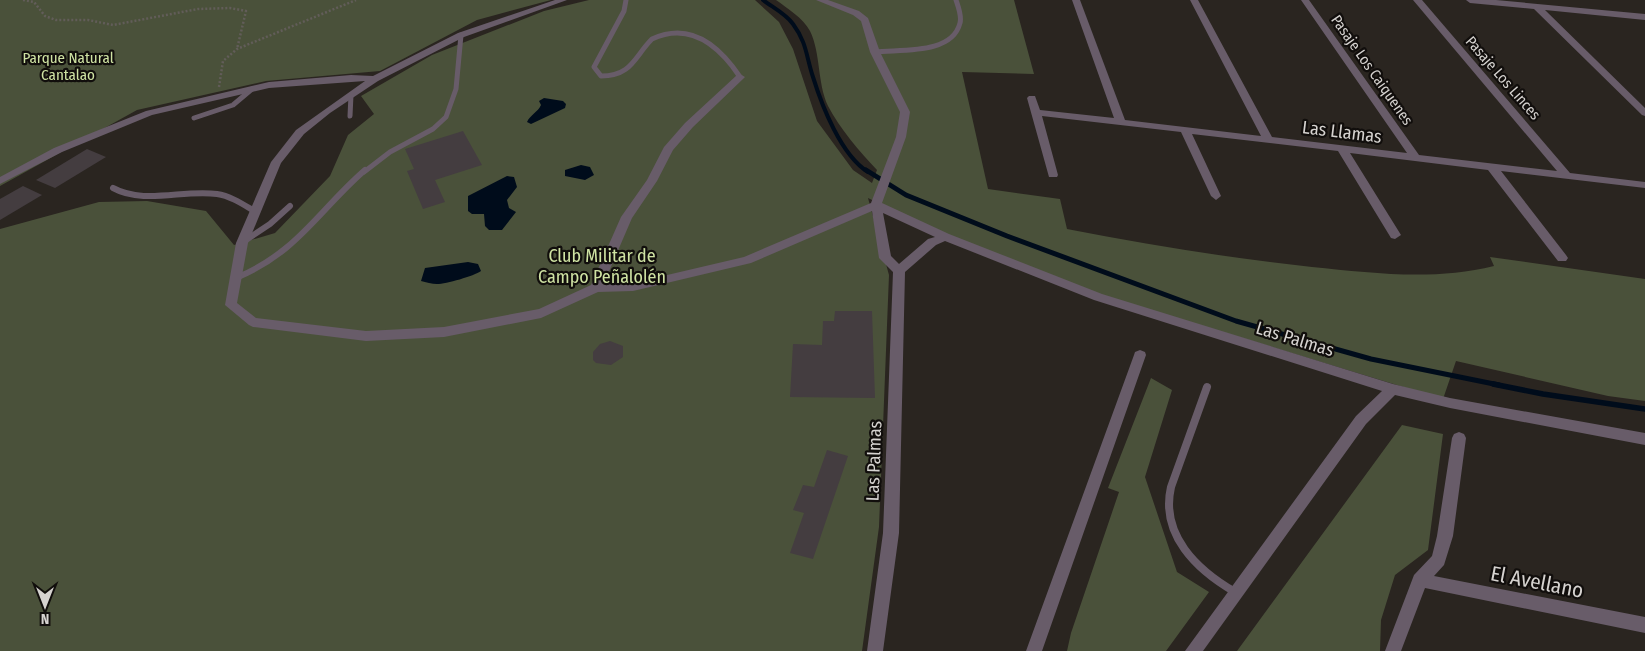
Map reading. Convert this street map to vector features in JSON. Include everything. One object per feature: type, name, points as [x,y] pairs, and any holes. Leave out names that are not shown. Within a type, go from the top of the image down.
[{"type":"street","points":[[564,0],[461,35],[375,79],[327,111],[287,146],[276,162],[242,243],[231,305],[253,322],[366,336],[444,332],[541,313],[596,288],[633,287],[747,260],[876,206]]},
{"type":"street","points":[[820,0],[837,3],[865,20],[875,52],[905,112],[901,137],[876,206],[885,258],[898,271],[921,251],[945,237]]},
{"type":"street","points":[[1076,0],[1122,122]]},
{"type":"street","points":[[1194,0],[1268,140]]},
{"type":"street","name":"Pasaje Los Caiquenes","points":[[1305,0],[1416,158]]},
{"type":"street","name":"Pasaje Los Linces","points":[[1416,0],[1567,176]]},
{"type":"street","points":[[1470,0],[1645,17]]},
{"type":"street","points":[[1537,7],[1645,113]]},
{"type":"street","points":[[596,288],[627,217],[652,181],[668,150],[689,125],[740,77]]},
{"type":"street","points":[[0,181],[58,150],[149,113],[269,86],[352,78],[375,79]]},
{"type":"street","points":[[1032,98],[1053,175]]},
{"type":"street","name":"Las Llamas","points":[[1036,112],[1645,185]]},
{"type":"street","points":[[1185,130],[1216,196]]},
{"type":"street","points":[[1342,149],[1394,235]]},
{"type":"street","points":[[1492,167],[1562,258]]},
{"type":"street","name":"Las Palmas","points":[[876,206],[945,237],[1098,297],[1393,389],[1450,403],[1645,439]]},
{"type":"street","name":"Las Palmas","points":[[875,651],[891,533],[898,271]]},
{"type":"street","points":[[1034,651],[1140,355]]},
{"type":"street","points":[[1193,651],[1362,420],[1393,389]]},
{"type":"street","points":[[1392,651],[1420,580],[1438,560],[1445,536],[1459,438]]},
{"type":"street","name":"El Avellano","points":[[1420,580],[1645,625]]},
{"type":"lane","points":[[626,0],[624,11],[594,67],[601,76],[621,73],[638,58],[651,40],[660,35],[669,35],[698,39],[715,46],[740,77]]},
{"type":"lane","points":[[875,52],[937,46],[954,37],[961,21],[956,0]]},
{"type":"lane","points":[[236,278],[253,273],[277,258],[292,246],[360,175],[383,157],[445,119],[454,104],[461,35]]},
{"type":"lane","points":[[194,118],[233,105],[252,89]]},
{"type":"lane","points":[[350,116],[351,95]]},
{"type":"lane","points":[[113,188],[117,192],[135,194],[216,194],[233,198],[256,212]]},
{"type":"lane","points":[[242,243],[270,224],[290,206]]},
{"type":"lane","points":[[1207,387],[1170,492],[1169,514],[1177,538],[1194,562],[1213,579],[1235,592]]},
{"type":"path","points":[[23,0],[34,2],[48,18],[63,23],[85,20],[100,25],[117,25],[140,21],[165,10]]},
{"type":"path","points":[[218,97],[223,61],[237,49],[356,0]]},
{"type":"path","points":[[234,2],[246,11],[237,49]]},
{"type":"green space","name":"Parque Natural Cantalao","points":[[0,0],[551,0],[477,20],[380,71],[266,81],[137,110],[0,186]]},
{"type":"green space","name":"Club Militar de Campo Peñalolén","points":[[589,0],[755,0],[779,22],[793,49],[817,121],[853,170],[872,183],[877,170],[850,140],[828,106],[822,87],[816,49],[810,31],[799,18],[776,0],[1014,0],[1034,74],[962,72],[988,189],[1060,199],[1067,229],[1250,260],[1358,271],[1426,274],[1471,271],[1494,266],[1490,257],[1645,279],[1645,401],[1608,396],[1456,361],[1443,399],[1104,296],[955,240],[868,198],[889,275],[879,527],[862,651],[0,651],[0,229],[99,202],[147,201],[206,211],[234,245],[275,233],[330,176],[348,135],[374,114],[361,96],[432,55],[544,11]]},
{"type":"green space","points":[[1151,378],[1172,390],[1145,477],[1177,572],[1209,592],[1166,651],[1067,651],[1071,633],[1119,492],[1108,488]]},
{"type":"green space","points":[[1402,425],[1443,434],[1428,550],[1395,575],[1381,620],[1380,651],[1237,651]]},
{"type":"water","points":[[544,98],[563,101],[566,104],[565,108],[531,124],[527,122],[540,107],[539,101]]},
{"type":"water","points":[[581,165],[590,167],[594,175],[585,180],[565,176],[565,170]]},
{"type":"water","points":[[507,176],[514,177],[517,187],[507,200],[509,208],[516,212],[502,230],[489,230],[485,226],[484,214],[472,214],[468,211],[468,196]]},
{"type":"water","points":[[468,262],[478,264],[481,271],[441,284],[421,281],[425,268]]},
{"type":"building","points":[[463,131],[482,165],[435,180],[445,202],[423,209],[407,171],[414,169],[405,149]]},
{"type":"building","points":[[87,149],[106,157],[55,188],[36,180]]},
{"type":"building","points":[[23,186],[42,195],[0,220],[0,199]]},
{"type":"building","points":[[835,311],[872,311],[875,398],[790,397],[793,344],[822,345],[823,321],[834,321]]},
{"type":"building","points":[[610,341],[623,346],[623,357],[611,365],[596,363],[593,360],[593,352],[600,344]]},
{"type":"building","points":[[827,450],[848,456],[813,559],[790,553],[804,513],[793,510],[803,485],[814,487]]},
{"type":"waterway","points":[[763,0],[787,17],[798,31],[827,115],[849,154],[868,172]]},
{"type":"waterway","points":[[866,170],[906,195],[1007,236],[1236,321],[1371,359],[1499,385]]},
{"type":"waterway","points":[[1493,384],[1543,394],[1645,409]]}]
